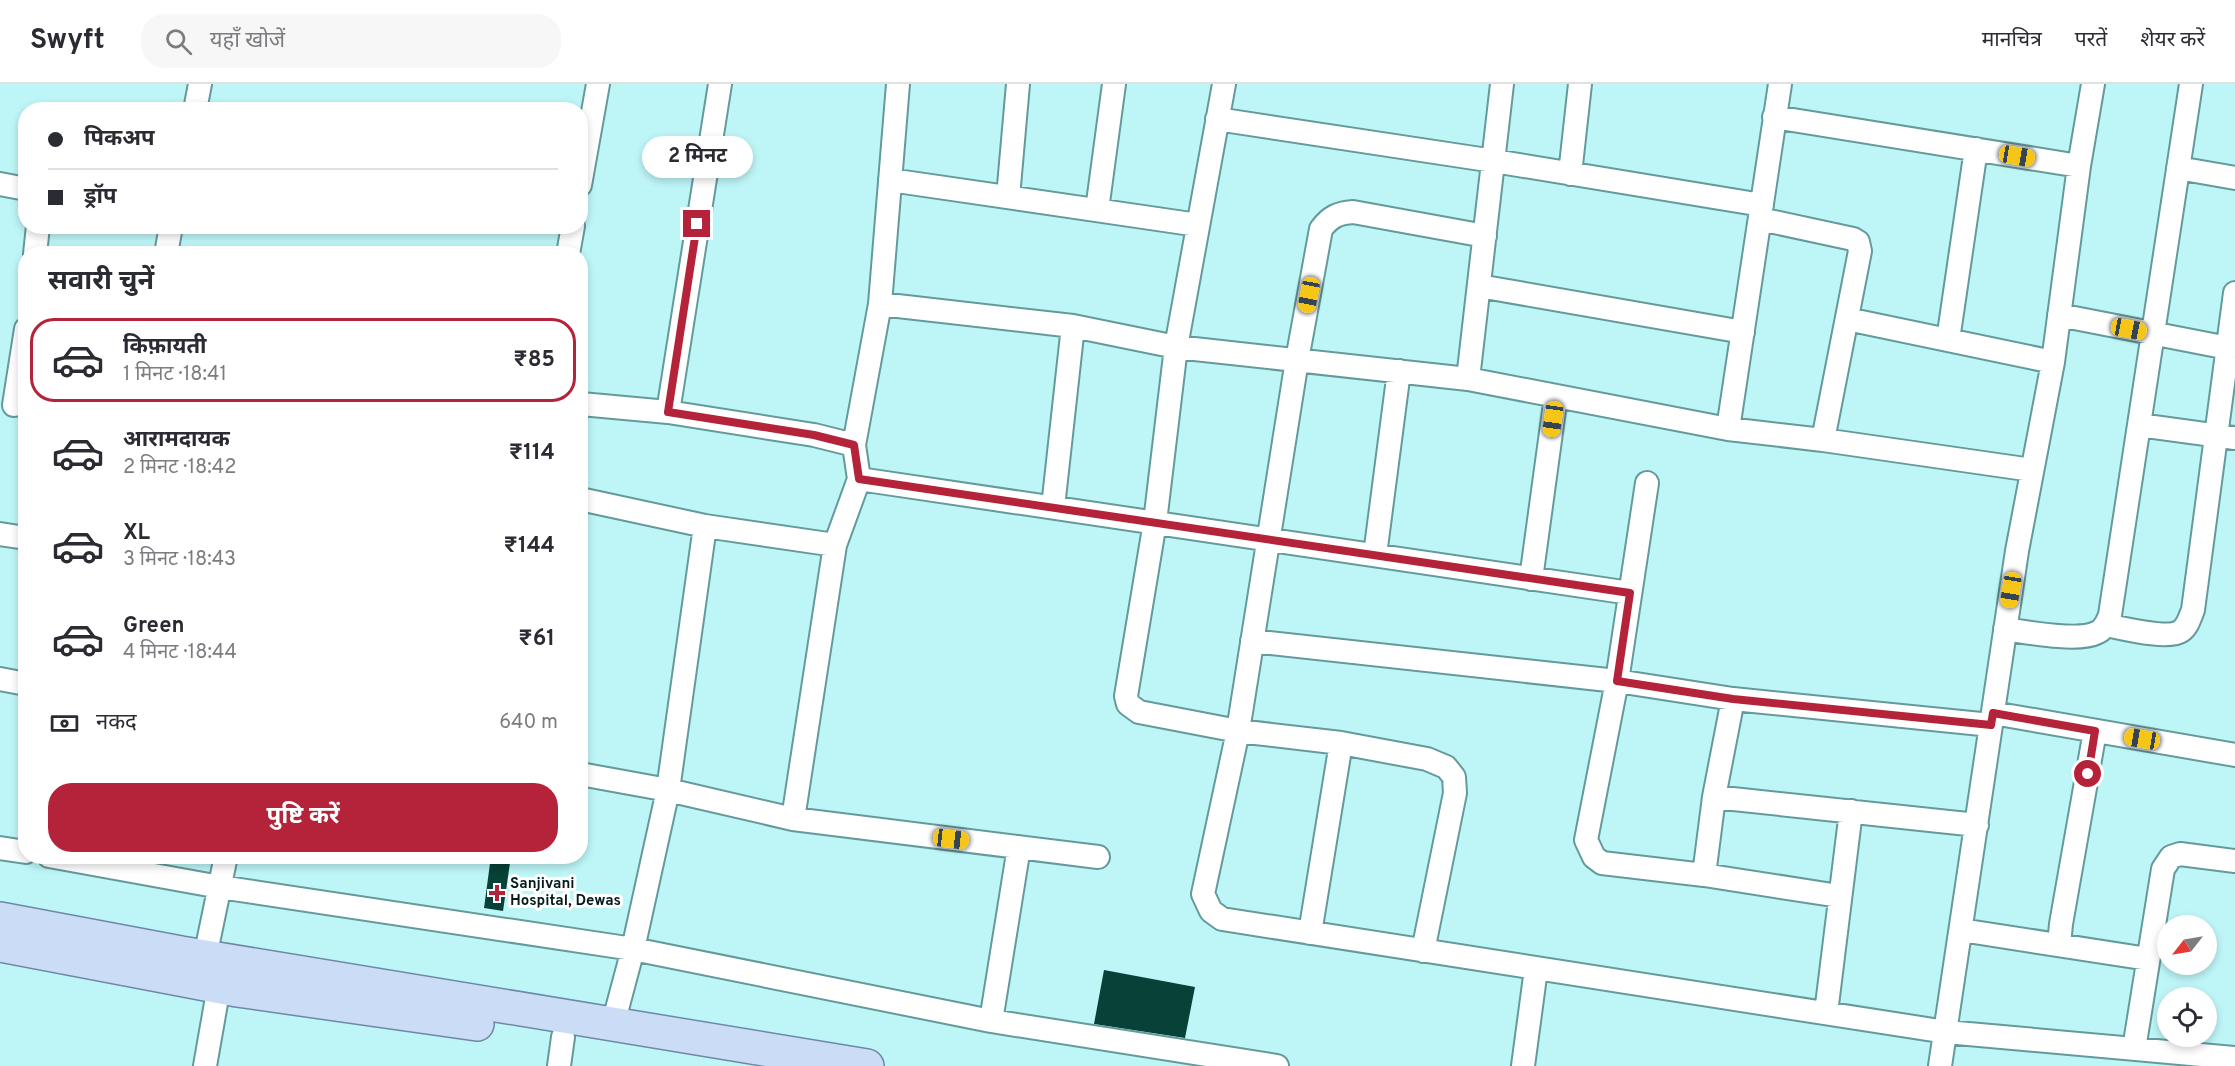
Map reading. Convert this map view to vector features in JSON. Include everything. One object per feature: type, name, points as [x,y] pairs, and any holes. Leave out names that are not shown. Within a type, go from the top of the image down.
[{"type":"main road","points":[[0,918],[212,972],[561,1052],[742,1066]]},
{"type":"main road","points":[[0,945],[613,1024],[867,1066]]},
{"type":"street","points":[[197,102],[200,84]]},
{"type":"street","points":[[588,140],[598,84]]},
{"type":"street","points":[[668,412],[720,84]]},
{"type":"street","points":[[793,819],[835,545],[859,479],[854,445],[880,304],[898,84]]},
{"type":"street","points":[[1008,197],[1018,84]]},
{"type":"street","points":[[1097,210],[1114,84]]},
{"type":"street","points":[[1224,84],[1176,347],[1155,522],[1126,696],[1128,704],[1139,712],[1238,731],[1341,743],[1427,759],[1446,767],[1454,777],[1455,793],[1423,951]]},
{"type":"street","points":[[1468,379],[1502,84]]},
{"type":"street","points":[[1570,174],[1580,84]]},
{"type":"street","points":[[1728,429],[1780,84]]},
{"type":"street","points":[[1940,1066],[2005,629],[2053,362],[2079,166],[2093,84]]},
{"type":"street","points":[[2005,629],[2082,636],[2096,633],[2106,625],[2110,615],[2191,84]]},
{"type":"street","points":[[1774,117],[2079,166]]},
{"type":"street","points":[[1217,119],[1570,174],[1761,212],[1853,239],[1858,242],[1860,251],[1823,440]]},
{"type":"street","points":[[1948,340],[1976,149]]},
{"type":"street","points":[[2178,168],[2235,178]]},
{"type":"street","points":[[890,180],[1198,225]]},
{"type":"street","points":[[0,183],[18,187]]},
{"type":"street","points":[[1485,236],[1353,212],[1340,212],[1328,220],[1321,229],[1297,360],[1238,731],[1203,894],[1211,911],[1222,919],[1946,1032],[2235,1058]]},
{"type":"street","points":[[1479,286],[1743,332]]},
{"type":"street","points":[[2106,625],[2168,635],[2181,631],[2188,623],[2193,610],[2226,437],[2228,348],[2235,293]]},
{"type":"street","points":[[880,304],[1073,326],[1176,347],[1468,379],[1728,429],[2032,470]]},
{"type":"street","points":[[2059,315],[2228,348]]},
{"type":"street","points":[[1847,320],[2053,362]]},
{"type":"street","points":[[1053,507],[1073,326]]},
{"type":"street","points":[[1375,555],[1399,372]]},
{"type":"street","points":[[13,405],[18,376]]},
{"type":"street","points":[[1531,579],[1556,396]]},
{"type":"street","points":[[588,406],[668,412],[814,435],[854,445]]},
{"type":"street","points":[[2139,425],[2226,437]]},
{"type":"street","points":[[859,479],[1630,593]]},
{"type":"street","points":[[1647,483],[1617,681],[1587,840],[1594,857],[1602,862],[1839,896]]},
{"type":"street","points":[[588,501],[705,526],[835,545]]},
{"type":"street","points":[[613,1024],[633,949],[668,790],[705,526]]},
{"type":"street","points":[[0,534],[18,537]]},
{"type":"street","points":[[1252,641],[1617,681],[1733,699],[1992,719],[2095,731],[2235,755]]},
{"type":"street","points":[[0,679],[18,682]]},
{"type":"street","points":[[1704,875],[1714,797],[1733,699]]},
{"type":"street","points":[[2059,945],[2095,731]]},
{"type":"street","points":[[1310,933],[1341,743]]},
{"type":"street","points":[[588,775],[668,790],[793,819],[1098,857]]},
{"type":"street","points":[[1714,797],[1977,825]]},
{"type":"street","points":[[1826,1013],[1851,811]]},
{"type":"street","points":[[991,1021],[1019,847]]},
{"type":"street","points":[[0,848],[18,851]]},
{"type":"street","points":[[2134,1049],[2163,869],[2171,857],[2181,854],[2235,861]]},
{"type":"street","points":[[95,864],[220,886],[633,949],[991,1021],[1277,1066]]},
{"type":"street","points":[[205,1066],[220,886],[224,864]]},
{"type":"street","points":[[1961,930],[2148,959]]},
{"type":"street","points":[[1523,1066],[1536,969]]},
{"type":"building","points":[[490,864],[510,864],[503,911],[484,908]]},
{"type":"building","points":[[1104,970],[1195,987],[1185,1038],[1094,1024]]},
{"type":"place","name":"Sanjivani Hospital, Dewas","points":[[497,893]]},
{"type":"route","points":[[697,224],[668,412],[814,435],[854,445],[859,479],[1630,593],[1617,681],[1733,699],[1991,725],[1993,713],[2095,731],[2088,774]]}]
